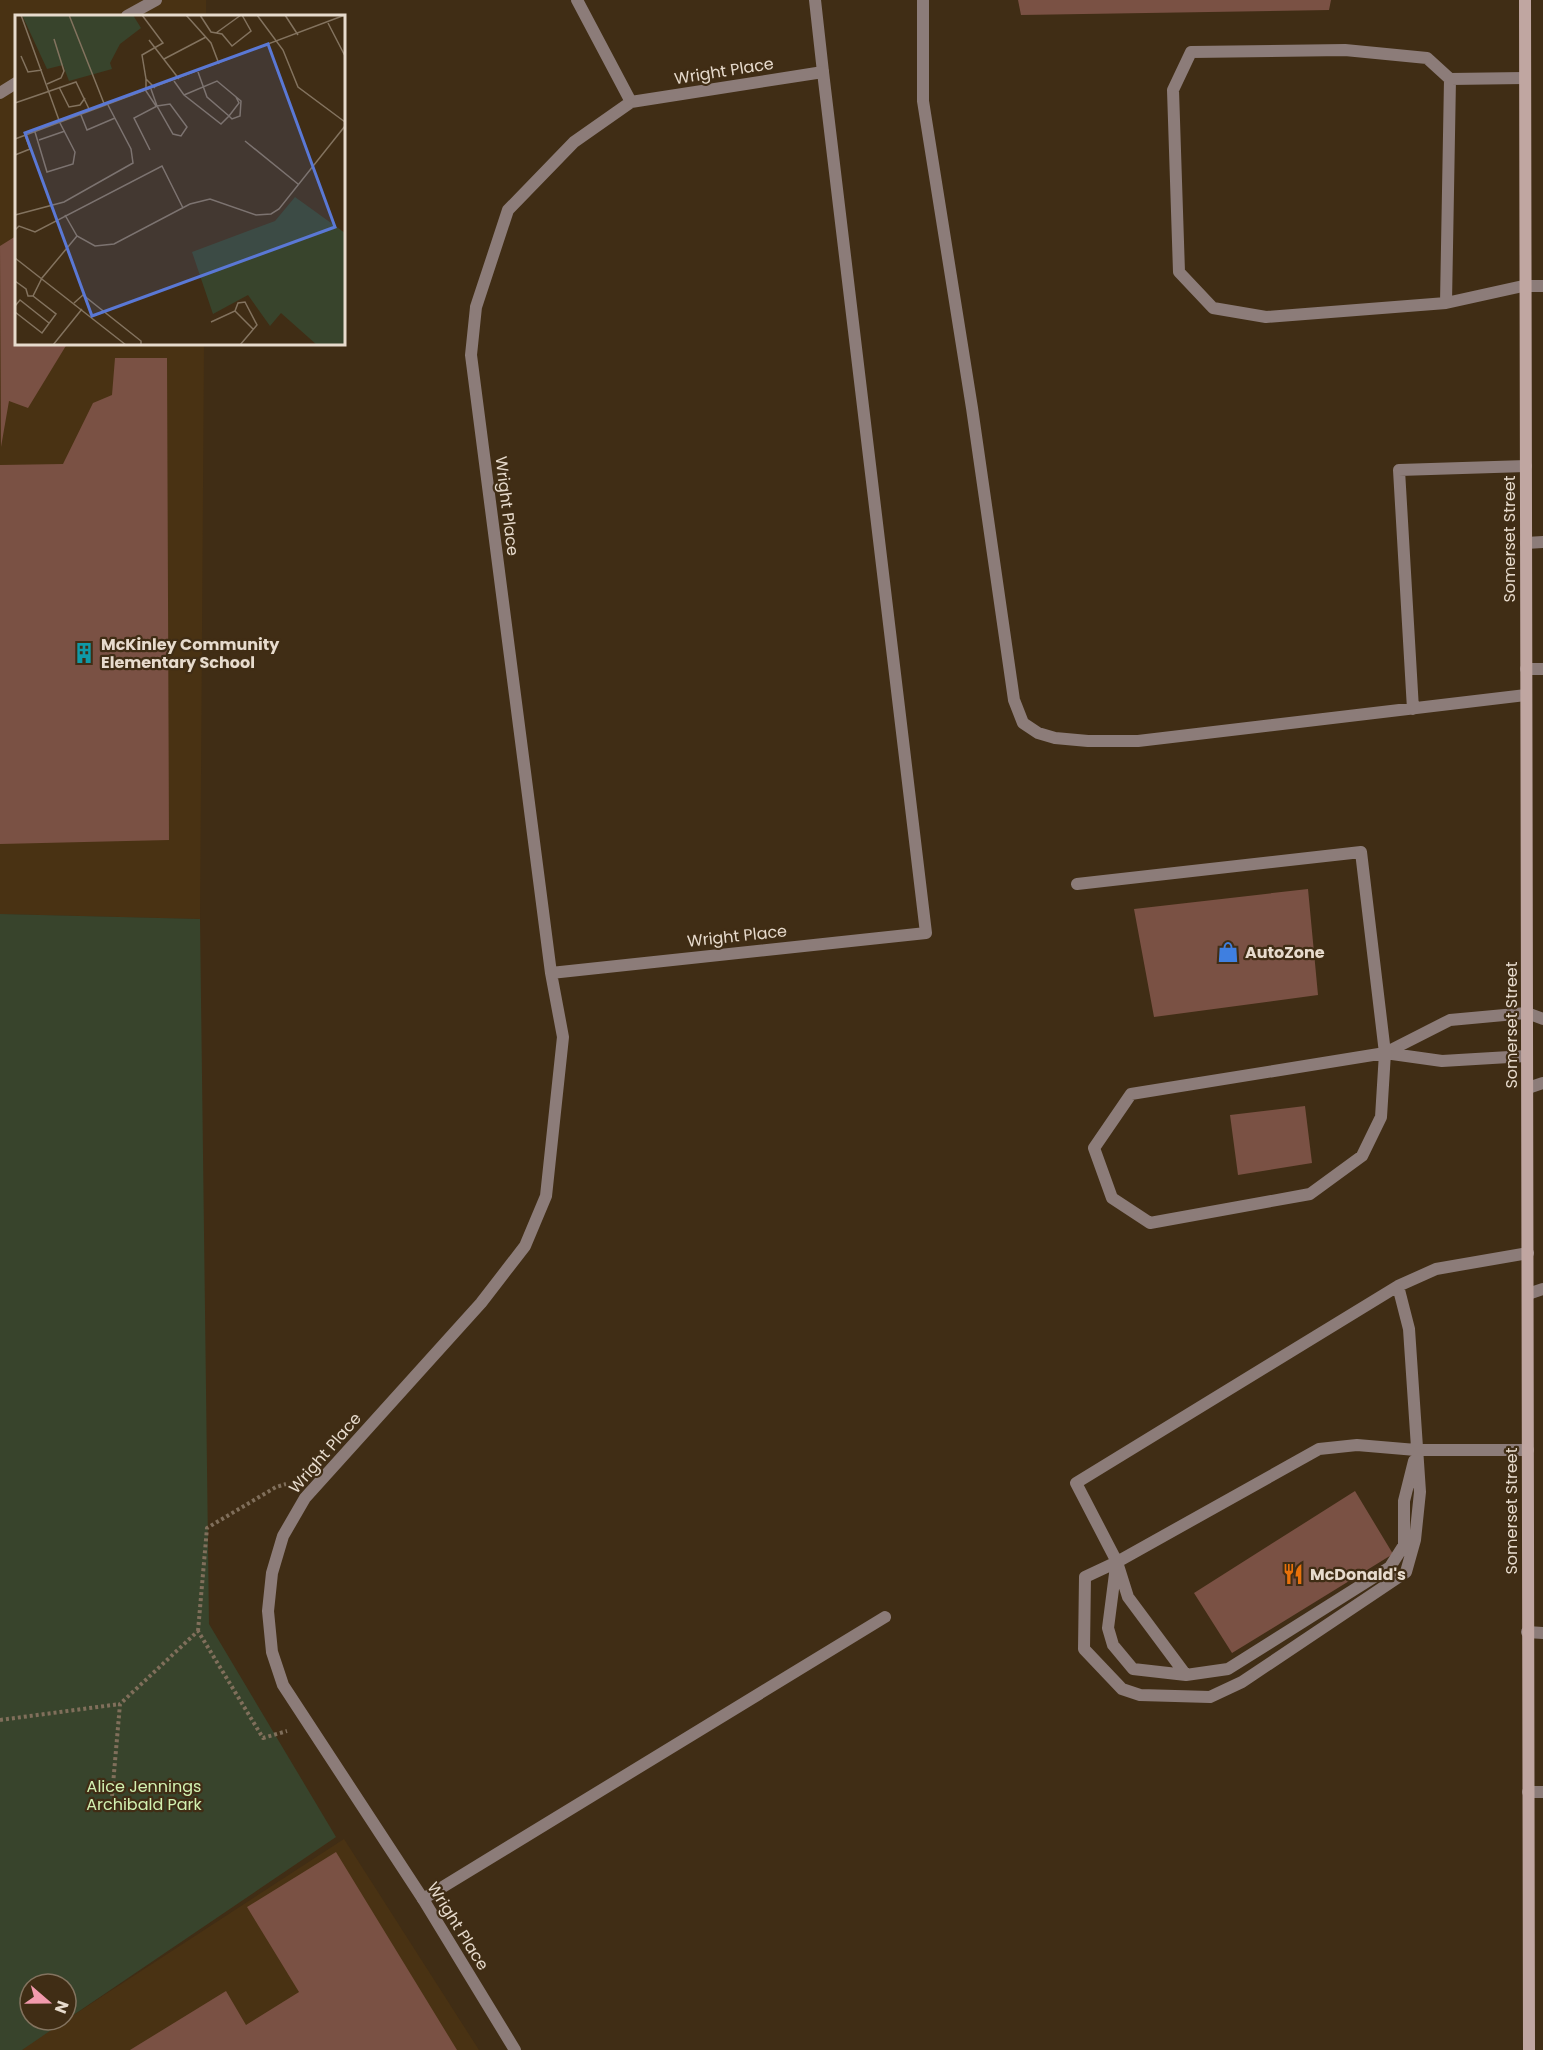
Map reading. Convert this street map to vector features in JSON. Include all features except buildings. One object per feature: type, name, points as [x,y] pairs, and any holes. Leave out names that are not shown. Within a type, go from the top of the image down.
[{"type":"main road","name":"Somerset Street","points":[[1525,0],[1523,285],[1526,466],[1529,2050]]},
{"type":"street","points":[[129,15],[156,0]]},
{"type":"street","points":[[577,0],[631,102]]},
{"type":"street","points":[[815,0],[823,72]]},
{"type":"street","points":[[923,0],[923,101],[972,408],[1014,700],[1023,723],[1038,733],[1055,738],[1138,741],[1526,695]]},
{"type":"street","points":[[1524,78],[1450,79],[1427,58],[1357,51],[1191,52],[1173,90],[1179,272],[1213,308],[1266,317],[1446,303],[1523,285],[1543,286]]},
{"type":"street","name":"Wright Place","points":[[514,2050],[423,1899],[308,1725],[279,1674],[272,1652],[268,1611],[272,1573],[284,1536],[305,1498],[481,1303],[525,1246],[546,1196],[563,1037],[551,972],[471,356],[476,307],[508,210],[574,142],[631,102],[823,72],[926,933],[551,972]]},
{"type":"street","points":[[1446,303],[1450,79]]},
{"type":"street","points":[[0,93],[15,84]]},
{"type":"street","points":[[1413,709],[1399,470],[1526,466]]},
{"type":"street","points":[[1526,543],[1543,542]]},
{"type":"street","points":[[1526,669],[1543,669]]},
{"type":"street","points":[[1077,884],[1361,852],[1385,1053],[1382,1117],[1362,1156],[1310,1194],[1150,1223],[1112,1198],[1094,1148],[1131,1094],[1385,1053],[1442,1061],[1527,1056]]},
{"type":"street","points":[[1385,1053],[1450,1020],[1527,1013],[1543,1019]]},
{"type":"street","points":[[1528,1088],[1543,1083]]},
{"type":"street","points":[[1186,1675],[1128,1597],[1117,1562],[1076,1483],[1398,1286],[1436,1269],[1528,1253]]},
{"type":"street","points":[[1398,1286],[1409,1329],[1416,1450],[1420,1492],[1415,1540],[1406,1572],[1242,1682],[1210,1698],[1140,1695],[1122,1689],[1084,1649],[1085,1578],[1319,1449],[1357,1445],[1416,1450],[1528,1450]]},
{"type":"street","points":[[1528,1294],[1543,1289]]},
{"type":"street","points":[[1117,1562],[1108,1628],[1113,1645],[1132,1669],[1186,1675],[1228,1669],[1390,1567],[1404,1545],[1404,1501],[1416,1450]]},
{"type":"street","points":[[423,1899],[885,1617]]},
{"type":"street","points":[[1527,1632],[1543,1633]]},
{"type":"street","points":[[1527,1792],[1543,1792]]},
{"type":"path","points":[[308,1725],[263,1738],[198,1631],[207,1528],[276,1487],[328,1472]]},
{"type":"path","points":[[0,1720],[120,1704],[198,1631]]},
{"type":"path","points":[[112,1796],[120,1704]]},
{"type":"shaded area","points":[[0,0],[206,0],[206,15],[15,15],[15,345],[204,345],[200,919],[0,914]]},
{"type":"shaded area","points":[[344,1839],[479,2050],[18,2050],[47,2032],[78,2032],[78,2012]]},
{"type":"green space","name":"Alice Jennings Archibald Park","points":[[0,914],[200,919],[209,1624],[336,1837],[78,2012],[78,1972],[18,1972],[18,2032],[49,2032],[22,2050],[0,2050]]},
{"type":"place","name":"McKinley Community Elementary School","points":[[84,653]]},
{"type":"place","name":"AutoZone","points":[[1228,952]]},
{"type":"place","name":"McDonald's","points":[[1293,1574]]}]
